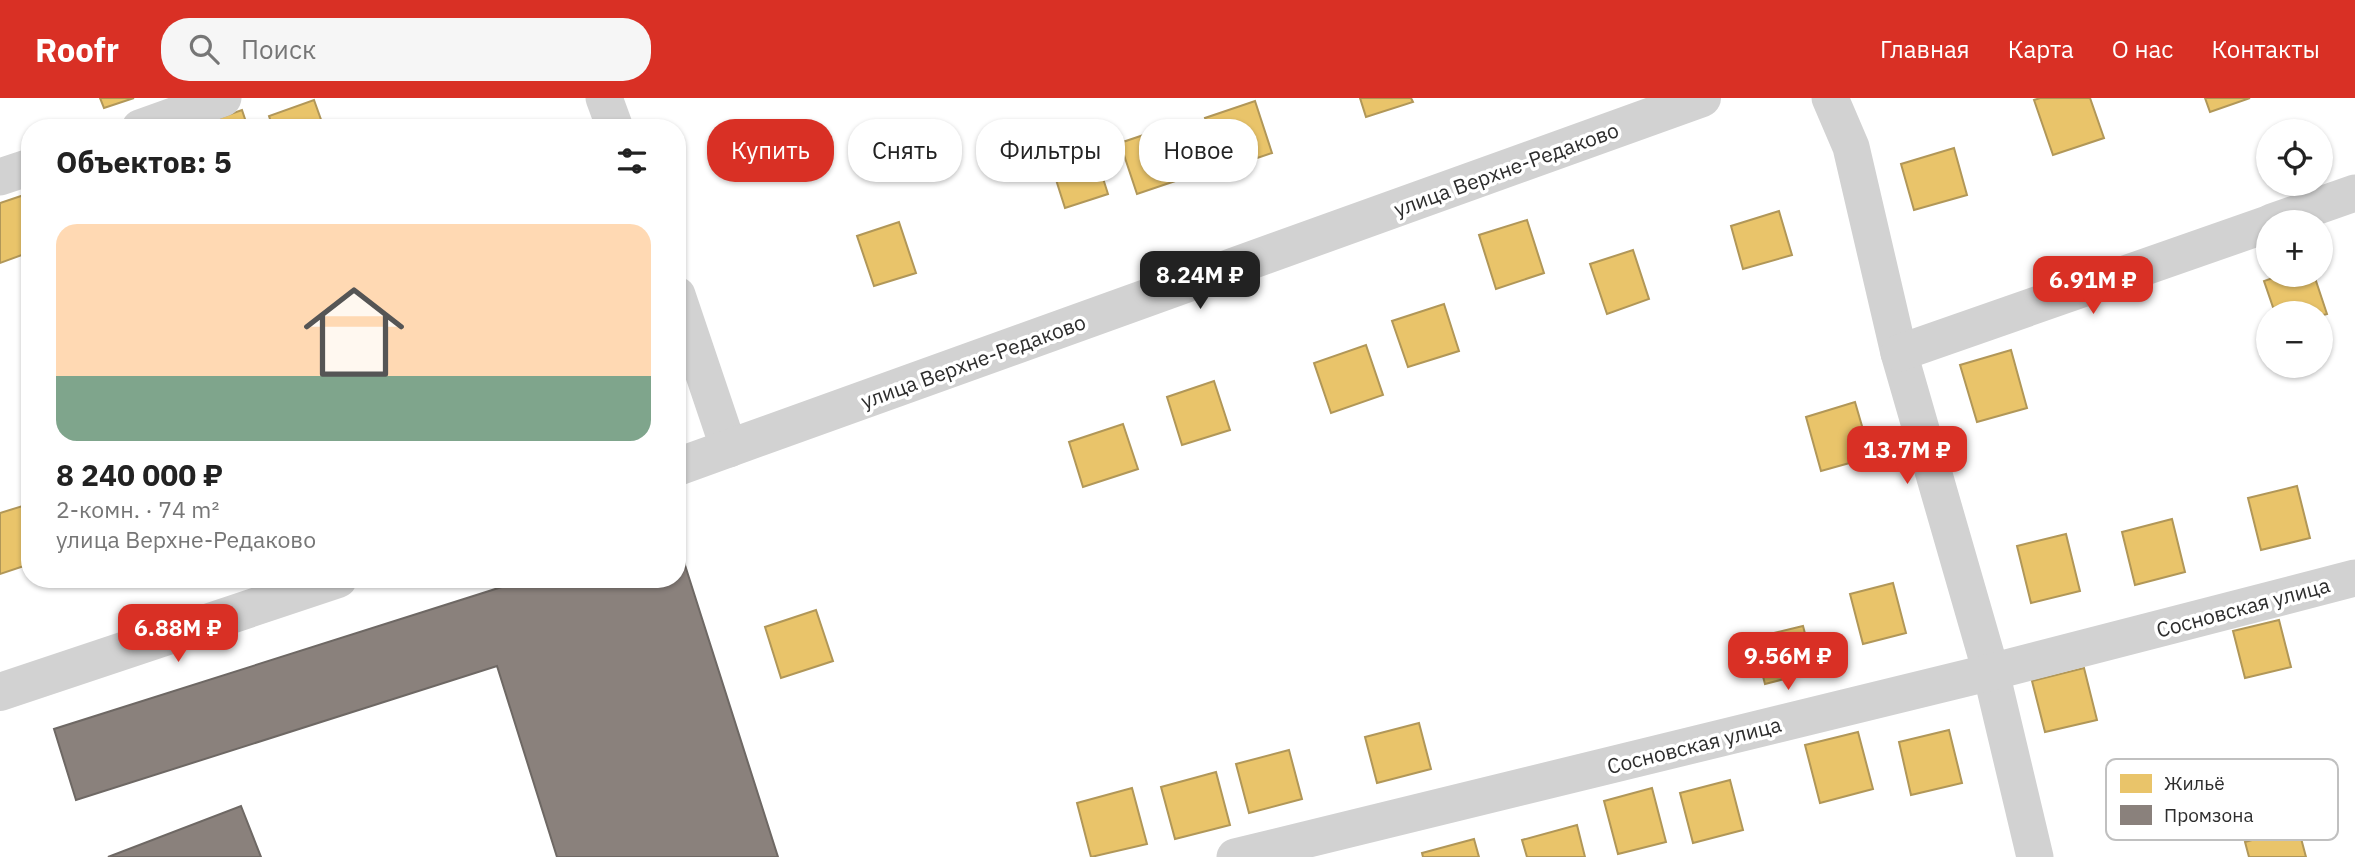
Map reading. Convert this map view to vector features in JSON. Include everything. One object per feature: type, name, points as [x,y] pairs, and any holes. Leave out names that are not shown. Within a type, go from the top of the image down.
[{"type":"street","points":[[165,119],[223,98]]},
{"type":"street","points":[[604,98],[612,119]]},
{"type":"street","name":"улица Верхне-Редаково","points":[[686,464],[1702,98]]},
{"type":"street","points":[[1830,98],[1851,148],[1899,354],[1990,672],[2035,857]]},
{"type":"street","points":[[0,177],[21,170]]},
{"type":"street","points":[[2307,210],[2355,193]]},
{"type":"street","points":[[1899,354],[2256,228]]},
{"type":"street","points":[[686,322],[729,449]]},
{"type":"street","name":"Сосновская улица","points":[[1235,857],[1990,672],[2355,578]]},
{"type":"street","points":[[0,692],[311,588]]},
{"type":"building: Жильё","points":[[100,98],[134,98],[104,108]]},
{"type":"building: Жильё","points":[[1360,98],[1411,98],[1413,102],[1366,117]]},
{"type":"building: Жильё","points":[[2090,98],[2104,138],[2053,155],[2034,100]]},
{"type":"building: Жильё","points":[[2205,98],[2250,98],[2210,112]]},
{"type":"building: Жильё","points":[[314,100],[321,119],[270,119],[269,116]]},
{"type":"building: Жильё","points":[[1255,101],[1272,153],[1258,158],[1258,119],[1205,118]]},
{"type":"building: Жильё","points":[[242,110],[245,119],[216,119]]},
{"type":"building: Жильё","points":[[1139,137],[1139,182],[1172,182],[1137,194],[1125,158],[1125,141]]},
{"type":"building: Жильё","points":[[1954,148],[1967,195],[1914,210],[1901,164]]},
{"type":"building: Жильё","points":[[1057,182],[1104,182],[1108,194],[1065,208]]},
{"type":"building: Жильё","points":[[21,196],[21,255],[0,263],[0,203]]},
{"type":"building: Жильё","points":[[1779,211],[1792,255],[1743,269],[1731,226]]},
{"type":"building: Жильё","points":[[1527,220],[1544,273],[1496,289],[1479,235]]},
{"type":"building: Жильё","points":[[899,222],[916,273],[874,286],[857,236]]},
{"type":"building: Жильё","points":[[1633,250],[1649,299],[1607,314],[1590,264]]},
{"type":"building: Жильё","points":[[2266,287],[2318,287],[2323,301],[2271,301]]},
{"type":"building: Жильё","points":[[1444,304],[1459,351],[1408,367],[1392,321]]},
{"type":"building: Жильё","points":[[1366,345],[1383,395],[1331,413],[1314,363]]},
{"type":"building: Жильё","points":[[2011,350],[2027,408],[1977,422],[1960,365]]},
{"type":"building: Жильё","points":[[1214,381],[1230,430],[1182,445],[1167,397]]},
{"type":"building: Жильё","points":[[1855,402],[1871,457],[1821,471],[1806,417]]},
{"type":"building: Жильё","points":[[1123,424],[1138,469],[1083,487],[1069,442]]},
{"type":"building: Жильё","points":[[2297,486],[2310,538],[2261,550],[2248,498]]},
{"type":"building: Жильё","points":[[21,506],[21,567],[0,574],[0,513]]},
{"type":"building: Жильё","points":[[2172,519],[2185,572],[2135,585],[2122,532]]},
{"type":"building: Жильё","points":[[2066,534],[2080,591],[2031,603],[2017,546]]},
{"type":"building: Жильё","points":[[1893,583],[1906,633],[1863,644],[1850,594]]},
{"type":"building: Жильё","points":[[816,610],[833,661],[781,678],[765,627]]},
{"type":"building: Жильё","points":[[2279,620],[2291,667],[2245,678],[2233,631]]},
{"type":"building: Жильё","points":[[1803,626],[1815,671],[1765,684],[1753,638]]},
{"type":"building: Жильё","points":[[2084,668],[2097,720],[2045,732],[2032,681]]},
{"type":"building: Жильё","points":[[1419,723],[1431,769],[1377,783],[1365,737]]},
{"type":"building: Жильё","points":[[1949,730],[1962,783],[1911,795],[1899,742]]},
{"type":"building: Жильё","points":[[1858,732],[1873,789],[1820,803],[1805,745]]},
{"type":"building: Жильё","points":[[1289,750],[1302,799],[1249,813],[1236,764]]},
{"type":"building: Жильё","points":[[1216,772],[1230,825],[1175,839],[1161,787]]},
{"type":"building: Жильё","points":[[1730,780],[1743,830],[1693,843],[1680,793]]},
{"type":"building: Жильё","points":[[1132,788],[1147,844],[1091,857],[1077,803]]},
{"type":"building: Жильё","points":[[1652,788],[1666,842],[1618,854],[1604,801]]},
{"type":"building: Жильё","points":[[1577,825],[1585,857],[1527,857],[1522,840]]},
{"type":"building: Жильё","points":[[1474,839],[1479,857],[1423,857],[1422,853]]},
{"type":"building: Жильё","points":[[2301,840],[2306,857],[2249,857],[2245,842]]},
{"type":"building: Промзона","points":[[686,568],[778,857],[557,857],[497,666],[76,800],[54,729],[499,588],[686,588]]},
{"type":"building: Промзона","points":[[241,806],[261,857],[108,857]]}]
